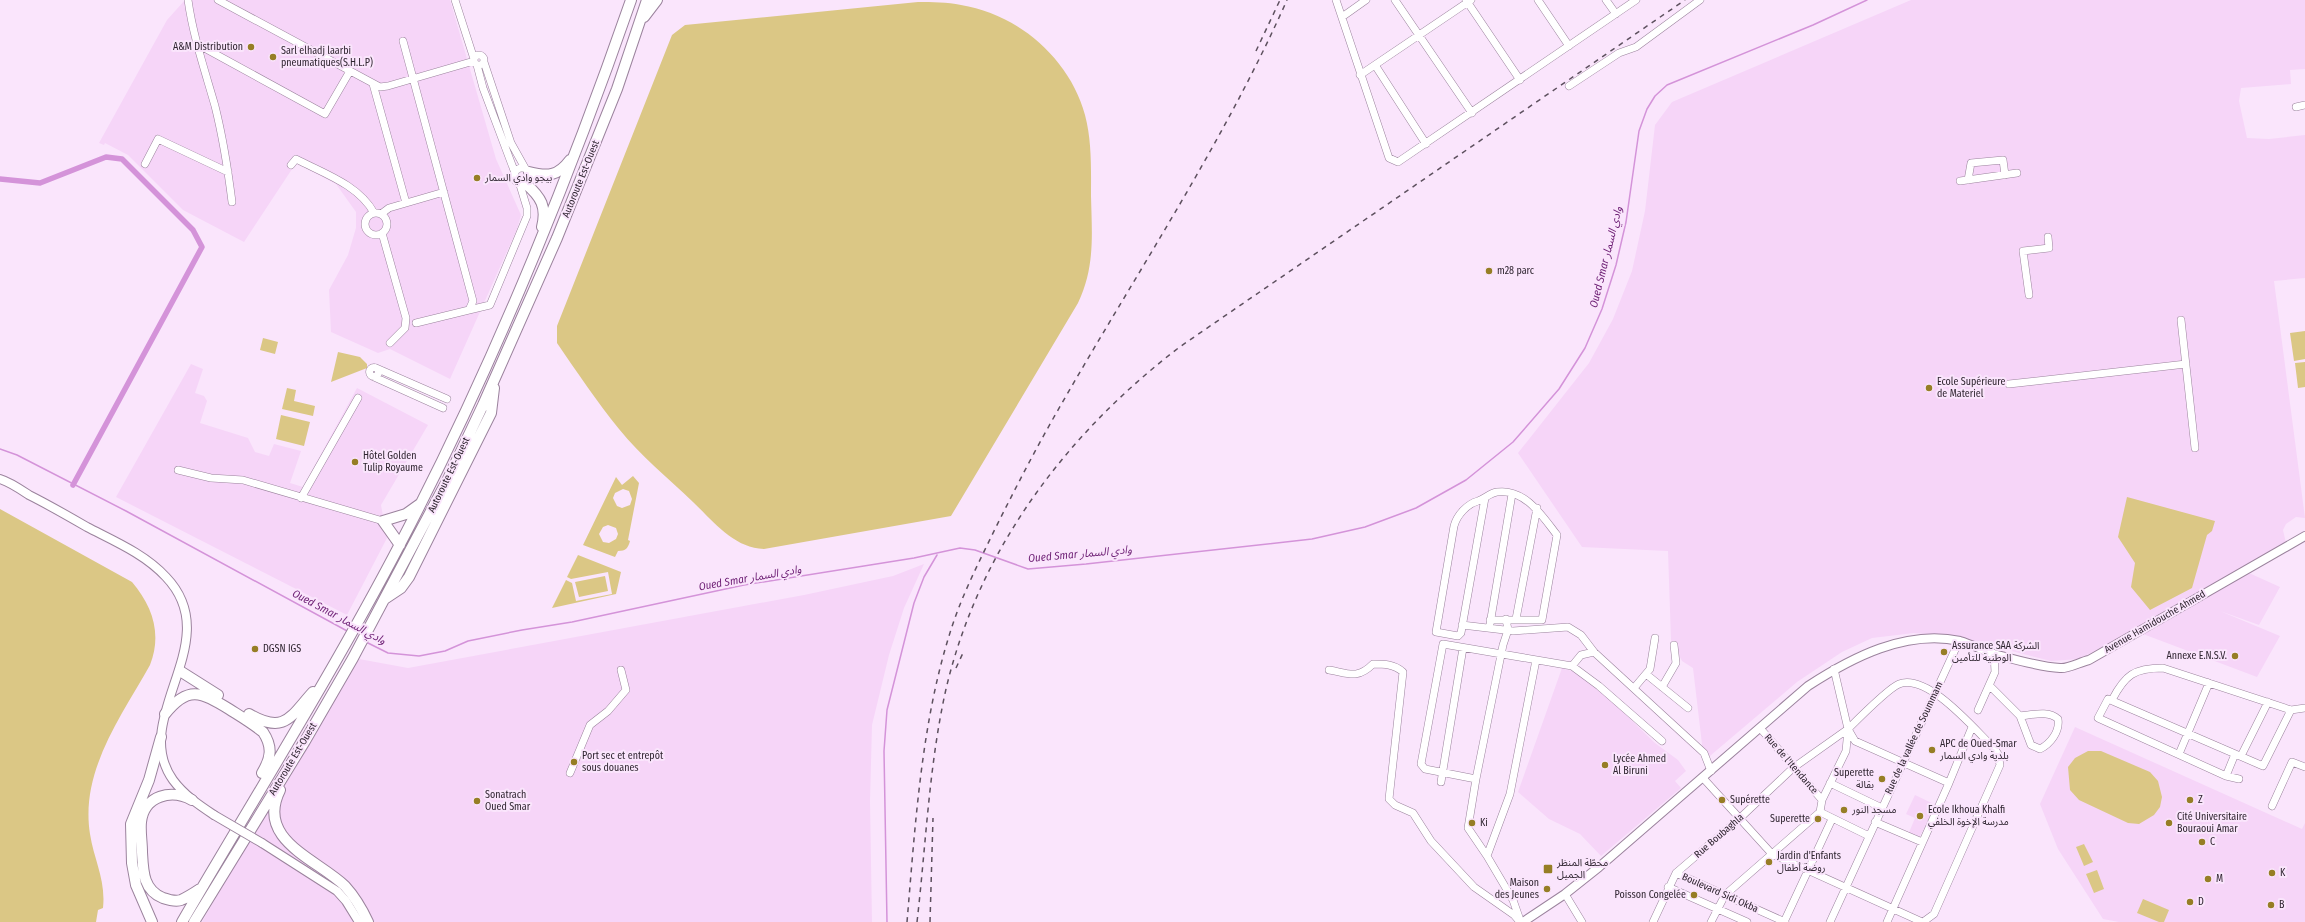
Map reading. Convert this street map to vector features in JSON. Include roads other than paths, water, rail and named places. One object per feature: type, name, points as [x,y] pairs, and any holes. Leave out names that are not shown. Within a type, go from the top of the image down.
[{"type":"highway","name":"Autoroute Est-Ouest","points":[[182,922],[244,816],[328,678],[400,545],[420,504],[489,360],[536,254],[585,128],[631,0]]},
{"type":"highway","name":"Autoroute Est-Ouest","points":[[194,922],[353,658],[444,486],[536,288],[617,89],[647,0]]},
{"type":"highway","points":[[639,24],[658,0]]},
{"type":"highway","points":[[527,170],[548,176],[562,170],[570,161],[585,128]]},
{"type":"highway","points":[[523,184],[539,196],[544,208],[544,220],[536,254]]},
{"type":"highway","points":[[400,545],[383,521],[406,514],[420,504]]},
{"type":"highway","points":[[179,674],[258,719],[276,723],[292,718],[312,693],[328,678]]},
{"type":"highway","points":[[179,674],[207,695],[256,725],[270,746],[268,762],[252,792],[244,816]]},
{"type":"highway","points":[[165,714],[182,697],[195,694],[207,695]]},
{"type":"highway","points":[[152,922],[136,885],[132,863],[131,824],[149,780],[161,737]]},
{"type":"highway","points":[[305,740],[273,808],[275,822],[281,835],[291,846],[344,886],[356,898],[368,922]]},
{"type":"highway","points":[[192,800],[182,794],[170,793],[159,796],[148,804],[141,821],[143,872],[146,884],[158,896],[169,900],[180,900],[202,888]]},
{"type":"main road","points":[[0,479],[140,556],[167,577],[181,599],[186,618],[187,641],[179,674],[165,714],[161,737],[162,755],[173,780],[192,800],[214,815],[262,843],[337,891],[346,901],[359,922]]},
{"type":"main road","name":"Avenue Hamidouche Ahmed","points":[[1521,922],[1565,894],[1703,778],[1808,686],[1834,669],[1867,652],[1907,642],[1931,639],[1959,641],[1994,654],[2061,668],[2089,660],[2305,536]]},
{"type":"street","points":[[188,0],[197,44],[215,108],[228,172],[232,202]]},
{"type":"street","points":[[218,0],[373,84],[388,86],[478,61]]},
{"type":"street","points":[[456,0],[468,39],[511,143],[527,170],[530,179],[523,184]]},
{"type":"street","points":[[1342,17],[1366,0]]},
{"type":"street","points":[[1395,0],[1472,113]]},
{"type":"street","points":[[1538,0],[1569,46]]},
{"type":"street","points":[[1606,0],[1616,14]]},
{"type":"street","points":[[1338,1],[1360,75],[1392,161],[1401,161],[1636,0]]},
{"type":"street","points":[[1569,86],[1619,53],[1636,47],[1700,0]]},
{"type":"street","points":[[1360,75],[1468,1],[1520,80]]},
{"type":"street","points":[[403,41],[473,301],[469,310]]},
{"type":"street","points":[[197,44],[325,114],[350,72]]},
{"type":"street","points":[[478,61],[485,95],[514,173],[515,180],[523,184]]},
{"type":"street","points":[[1375,65],[1426,144]]},
{"type":"street","points":[[373,84],[406,203]]},
{"type":"street","points":[[2296,107],[2305,105]]},
{"type":"street","points":[[146,164],[158,139],[228,172]]},
{"type":"street","points":[[291,165],[296,159],[343,183],[367,200],[387,223],[382,233],[406,318],[405,328],[390,343]]},
{"type":"street","points":[[1968,180],[1971,162],[2003,160],[2005,175]]},
{"type":"street","points":[[514,173],[518,169],[527,170]]},
{"type":"street","points":[[1960,181],[2018,173]]},
{"type":"street","points":[[416,323],[490,305],[524,226],[527,208],[523,184]]},
{"type":"street","points":[[382,233],[373,234],[365,227],[366,218],[389,208],[444,192]]},
{"type":"street","points":[[2029,294],[2023,251],[2050,248],[2048,237]]},
{"type":"street","points":[[2182,320],[2195,448]]},
{"type":"street","points":[[2009,384],[2186,364]]},
{"type":"street","points":[[443,408],[372,376],[370,370],[372,368],[376,368],[447,399]]},
{"type":"street","points":[[301,498],[358,398]]},
{"type":"street","points":[[178,470],[211,478],[243,480],[383,521]]},
{"type":"street","points":[[1462,625],[1490,624],[1506,619],[1542,620],[1557,535],[1537,508],[1512,494],[1499,492],[1490,494],[1475,502],[1460,513],[1456,519],[1436,632],[1458,636],[1461,633],[1462,625],[1485,498]]},
{"type":"street","points":[[1490,624],[1512,494]]},
{"type":"street","points":[[1516,619],[1537,508]]},
{"type":"street","points":[[1506,619],[1508,630],[1501,654],[1476,779],[1468,828],[1514,900],[1521,922]]},
{"type":"street","points":[[1490,624],[1508,630],[1568,627],[1581,635],[1594,652],[1704,753],[1711,771]]},
{"type":"street","points":[[1634,688],[1646,674],[1652,662],[1655,638]]},
{"type":"street","name":"Rue de la vallée de Soummam","points":[[1830,922],[1959,641]]},
{"type":"street","points":[[1476,779],[1425,769],[1421,764],[1442,647],[1446,644],[1572,666],[1599,686],[1662,741]]},
{"type":"street","points":[[1662,687],[1676,663],[1674,645]]},
{"type":"street","points":[[1441,782],[1464,648]]},
{"type":"street","points":[[1572,666],[1581,655],[1594,652]]},
{"type":"street","points":[[1978,710],[1995,672],[1994,654]]},
{"type":"street","points":[[1487,856],[1510,794],[1536,660]]},
{"type":"street","points":[[1329,670],[1356,675],[1363,673],[1373,664],[1382,664],[1397,668],[1403,672],[1389,799],[1395,804],[1414,813],[1431,841],[1474,887],[1514,915],[1521,922]]},
{"type":"street","points":[[2112,700],[2122,682],[2135,672],[2148,668],[2164,668],[2291,710],[2305,708]]},
{"type":"street","points":[[1834,669],[1848,729],[1855,741],[1949,783]]},
{"type":"street","points":[[570,773],[590,725],[608,711],[626,690],[621,670]]},
{"type":"street","points":[[1646,674],[1688,708]]},
{"type":"street","name":"Rue Boubaghla","points":[[1653,922],[1668,887],[1676,873],[1739,819],[1793,768],[1848,729],[1898,684],[1914,683],[1935,692]]},
{"type":"street","points":[[2179,754],[2209,683]]},
{"type":"street","points":[[1990,686],[2020,716],[2031,745],[2040,749],[2049,744],[2056,733],[2058,719],[2053,715],[2044,714],[2020,716]]},
{"type":"street","points":[[1703,778],[1772,854],[1923,922],[1934,914],[2000,765],[1994,748],[1935,692]]},
{"type":"street","points":[[2239,779],[2226,776],[2098,718],[2108,698],[2264,766],[2291,710]]},
{"type":"street","points":[[2226,776],[2268,702]]},
{"type":"street","points":[[1887,922],[1949,783],[1972,727]]},
{"type":"street","name":"Rue de l'Itendance","points":[[1760,728],[1822,800]]},
{"type":"street","points":[[1711,922],[1725,895],[1820,812],[1822,800],[1846,750],[1848,729]]},
{"type":"street","points":[[2272,806],[2292,762],[2305,767]]},
{"type":"street","points":[[1830,783],[1882,808]]},
{"type":"street","points":[[1820,812],[1869,836]]},
{"type":"street","points":[[1784,922],[1832,819]]},
{"type":"street","points":[[1876,822],[1922,842]]},
{"type":"street","name":"Boulevard Sidi Okba","points":[[1676,873],[1784,922]]},
{"type":"street","points":[[1668,887],[1747,922]]},
{"type":"street","points":[[1565,894],[1582,922]]},
{"type":"waterway","name":"Oued Smar وادي السمار","points":[[366,642],[388,653],[419,656],[445,651],[468,641],[572,622],[744,585],[914,558],[960,548],[975,550],[1028,569],[1086,564],[1312,539],[1365,527],[1416,508],[1466,480],[1513,442],[1559,389],[1585,348],[1602,309],[1616,265],[1626,222],[1639,131],[1647,109],[1655,96],[1667,85],[1813,25],[1867,0]]},
{"type":"waterway","points":[[0,179],[40,183],[106,157],[122,159],[193,230],[202,247],[73,485]]},
{"type":"waterway","name":"Oued Smar وادي السمار","points":[[0,449],[17,455],[126,511],[349,632]]},
{"type":"waterway","points":[[887,922],[884,751],[887,710],[914,603],[924,577],[937,555]]},
{"type":"railway","points":[[1256,51],[1280,0]]},
{"type":"railway","points":[[907,922],[920,778],[932,705],[939,670],[953,622],[964,595],[1016,487],[1084,365],[1206,159],[1262,54],[1287,0]]},
{"type":"railway","points":[[917,922],[928,805],[940,718],[946,689],[961,637],[981,588],[1005,541],[1034,497],[1066,455],[1101,416],[1140,380],[1181,346],[1685,0]]},
{"type":"railway","points":[[956,668],[963,653]]},
{"type":"railway","points":[[930,922],[933,818]]},
{"type":"place","name":"A&M Distribution","points":[[251,47]]},
{"type":"place","name":"Sarl elhadj laarbi pneumatiques(S.H.L.P)","points":[[273,57]]},
{"type":"place","name":"بيجو وادي السمار","points":[[477,178]]},
{"type":"place","name":"m28 parc","points":[[1489,271]]},
{"type":"place","name":"Ecole Supérieure de Materiel","points":[[1929,388]]},
{"type":"place","name":"Hôtel Golden Tulip Royaume","points":[[355,462]]},
{"type":"place","name":"DGSN IGS","points":[[255,649]]},
{"type":"place","name":"Assurance SAA الشركة الوطنية للتأمين","points":[[1944,652]]},
{"type":"place","name":"Annexe E.N.S.V.","points":[[2235,656]]},
{"type":"place","name":"APC de Oued-Smar بلدية وادي السمار","points":[[1932,750]]},
{"type":"place","name":"Port sec et entrepôt sous douanes","points":[[574,762]]},
{"type":"place","name":"Lycée Ahmed Al Biruni","points":[[1605,765]]},
{"type":"place","name":"Superette بقالة","points":[[1882,779]]},
{"type":"place","name":"Supérette","points":[[1722,800]]},
{"type":"place","name":"Z","points":[[2190,800]]},
{"type":"place","name":"Sonatrach Oued Smar","points":[[477,801]]},
{"type":"place","name":"مسجد النور","points":[[1844,810]]},
{"type":"place","name":"Ecole Ikhoua Khalfi مدرسة الإخوة الخلفي","points":[[1920,816]]},
{"type":"place","name":"Superette","points":[[1818,819]]},
{"type":"place","name":"Ki","points":[[1472,823]]},
{"type":"place","name":"Cité Universitaire Bouraoui Amar","points":[[2169,823]]},
{"type":"place","name":"C","points":[[2202,842]]},
{"type":"place","name":"Jardin d'Enfants روضة أطفال","points":[[1769,862]]},
{"type":"place","name":"محطّة المنظر الجميل","points":[[1548,869]]},
{"type":"place","name":"K","points":[[2272,873]]},
{"type":"place","name":"M","points":[[2208,879]]},
{"type":"place","name":"Maison des Jeunes","points":[[1547,889]]},
{"type":"place","name":"Poisson Congelée","points":[[1694,895]]},
{"type":"place","name":"D","points":[[2190,902]]},
{"type":"place","name":"B","points":[[2271,905]]}]
